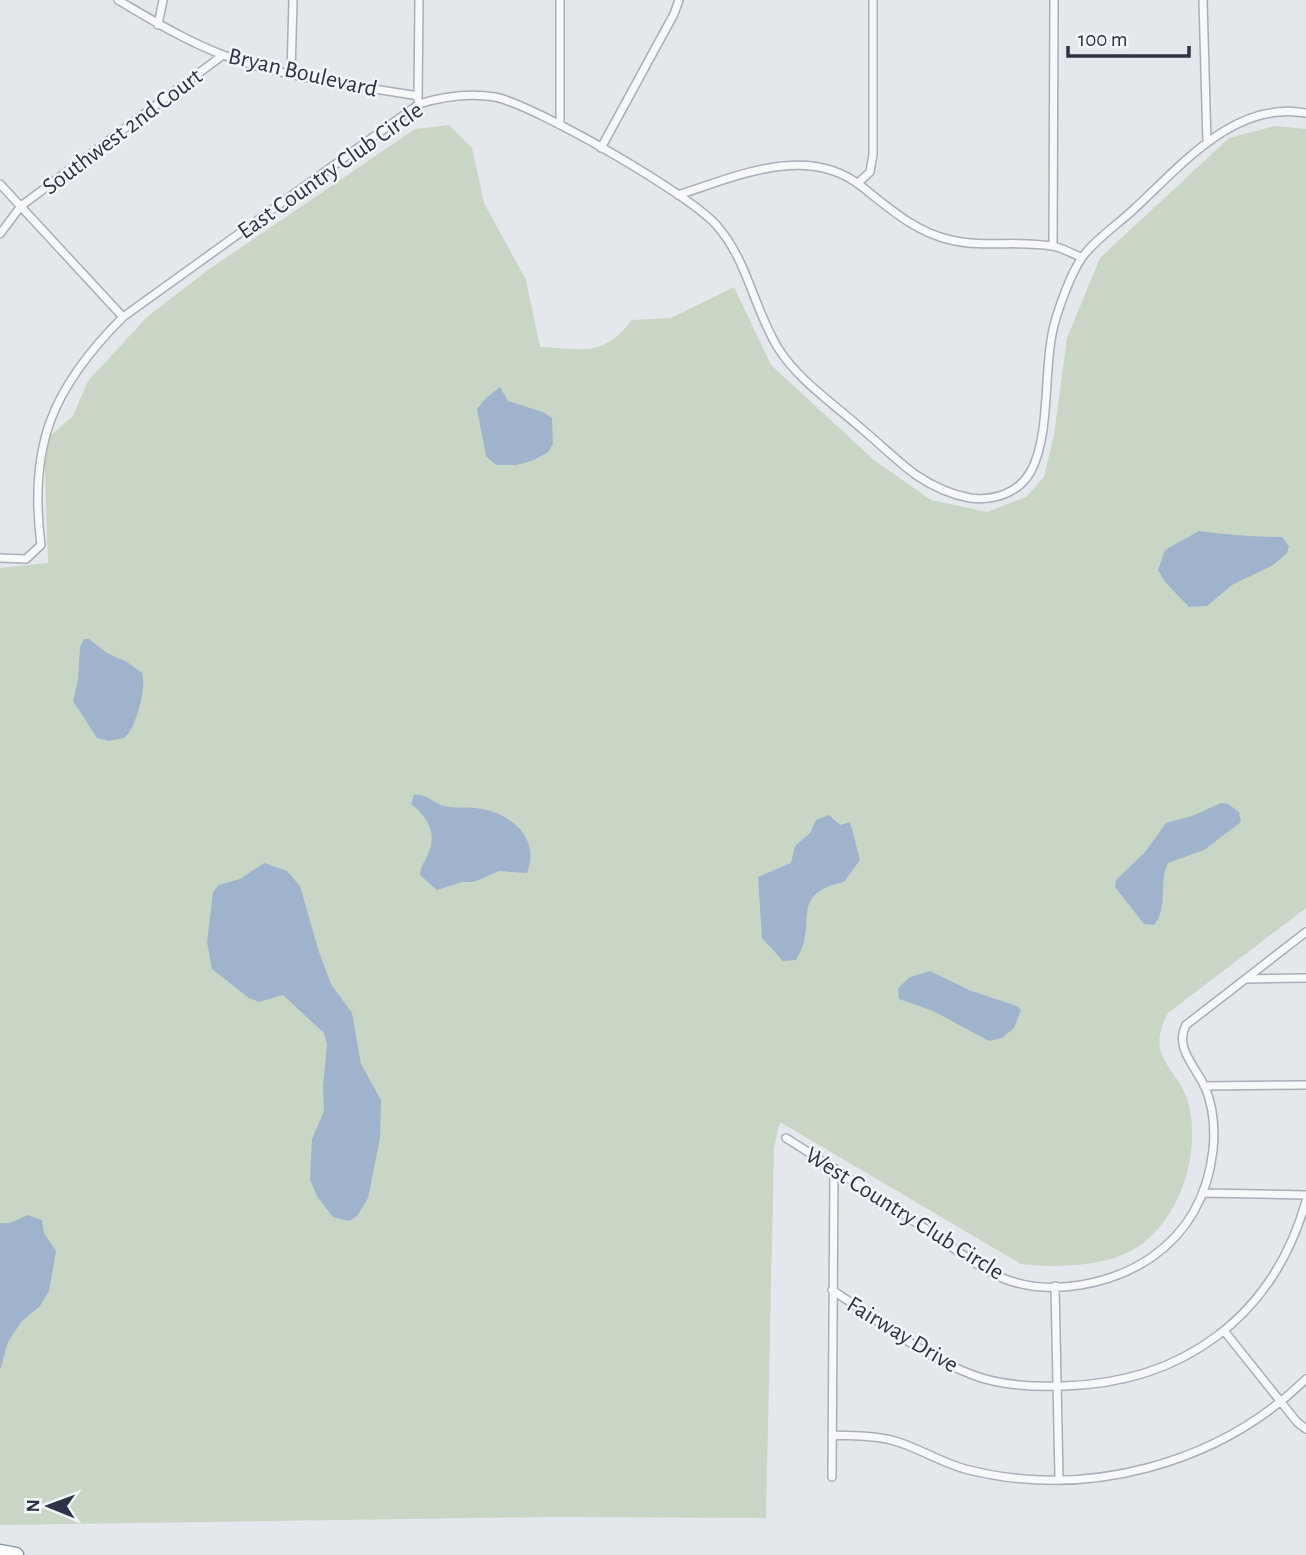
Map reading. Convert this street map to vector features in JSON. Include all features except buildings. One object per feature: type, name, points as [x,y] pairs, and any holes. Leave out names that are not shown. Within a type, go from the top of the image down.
[{"type":"highway","points":[[0,1552],[16,1555]]},
{"type":"street","name":"Bryan Boulevard","points":[[118,0],[158,25],[223,55],[291,74],[418,100]]},
{"type":"street","points":[[158,25],[163,0]]},
{"type":"street","points":[[291,74],[293,0]]},
{"type":"street","points":[[418,100],[419,0]]},
{"type":"street","points":[[559,125],[561,0]]},
{"type":"street","points":[[601,148],[674,14],[678,0]]},
{"type":"street","points":[[858,183],[870,172],[873,154],[873,0]]},
{"type":"street","points":[[1053,246],[1054,0]]},
{"type":"street","points":[[1203,0],[1207,143]]},
{"type":"street","name":"Southwest 2nd Court","points":[[0,234],[21,206],[223,55]]},
{"type":"street","name":"East Country Club Circle","points":[[0,558],[26,559],[41,545],[35,489],[50,419],[92,349],[123,317],[418,100],[486,96],[521,106],[601,148],[678,195],[716,224],[732,245],[761,313],[792,367],[917,476],[947,492],[970,498],[997,497],[1021,486],[1032,469],[1040,439],[1055,322],[1081,257],[1207,143],[1238,123],[1264,112],[1290,110],[1306,113]]},
{"type":"street","points":[[678,195],[772,167],[798,164],[839,173],[858,183],[917,229],[950,240],[984,245],[1053,246],[1081,257]]},
{"type":"street","points":[[0,184],[123,317]]},
{"type":"street","name":"West Country Club Circle","points":[[786,1138],[989,1271],[1025,1284],[1055,1286],[1097,1283],[1135,1269],[1167,1246],[1190,1219],[1204,1193],[1213,1147],[1213,1124],[1204,1086],[1184,1050],[1181,1034],[1186,1026],[1306,932]]},
{"type":"street","points":[[1246,979],[1306,978]]},
{"type":"street","points":[[1204,1086],[1306,1085]]},
{"type":"street","points":[[832,1477],[834,1168]]},
{"type":"street","points":[[1204,1193],[1306,1195]]},
{"type":"street","name":"Fairway Drive","points":[[832,1290],[942,1361],[974,1376],[1002,1383],[1090,1385],[1145,1374],[1179,1360],[1225,1332],[1261,1296],[1296,1234],[1306,1201]]},
{"type":"street","points":[[1055,1286],[1059,1478]]},
{"type":"street","points":[[1225,1332],[1281,1403],[1306,1429]]},
{"type":"street","points":[[832,1435],[894,1440],[966,1469],[1014,1478],[1115,1475],[1181,1459],[1236,1434],[1281,1403],[1306,1379]]},
{"type":"green space","points":[[449,125],[472,148],[484,203],[526,280],[540,347],[581,349],[601,346],[611,341],[632,320],[671,318],[734,287],[771,365],[874,460],[931,500],[987,512],[1026,497],[1044,477],[1054,435],[1067,338],[1100,258],[1229,138],[1275,126],[1306,129],[1306,908],[1168,1013],[1159,1043],[1167,1064],[1186,1096],[1190,1110],[1191,1156],[1176,1202],[1164,1222],[1148,1239],[1129,1252],[1086,1264],[1021,1264],[780,1122],[774,1148],[766,1518],[553,1517],[0,1525],[0,568],[48,563],[44,441],[73,416],[88,381],[147,317],[208,270],[415,129]]},
{"type":"water","points":[[500,387],[508,401],[543,412],[552,418],[553,444],[548,452],[517,465],[496,465],[486,456],[477,409]]},
{"type":"water","points":[[1199,531],[1282,537],[1289,546],[1287,553],[1273,565],[1232,585],[1207,606],[1189,607],[1165,582],[1158,570],[1165,550]]},
{"type":"water","points":[[84,639],[89,639],[142,673],[143,688],[139,707],[133,726],[124,738],[109,741],[97,738],[73,701],[78,680],[80,647]]},
{"type":"water","points":[[414,795],[422,795],[444,806],[493,812],[513,823],[527,839],[530,849],[527,873],[499,871],[474,882],[462,882],[437,890],[420,875],[432,839],[426,820],[411,804]]},
{"type":"water","points":[[1221,803],[1228,804],[1239,812],[1241,822],[1204,850],[1168,863],[1161,911],[1154,925],[1144,924],[1115,887],[1116,880],[1146,851],[1166,823],[1192,816]]},
{"type":"water","points":[[829,815],[840,825],[850,822],[860,860],[844,882],[815,894],[807,912],[803,947],[796,960],[783,961],[762,938],[758,877],[791,863],[795,846],[810,833],[816,820]]},
{"type":"water","points":[[264,863],[287,871],[300,886],[331,984],[352,1013],[361,1064],[381,1100],[380,1138],[368,1198],[357,1216],[349,1221],[333,1217],[318,1198],[310,1180],[312,1139],[324,1111],[327,1045],[324,1033],[283,995],[259,1002],[249,998],[212,969],[207,942],[213,892],[219,885],[240,879]]},
{"type":"water","points":[[930,971],[969,990],[1017,1006],[1021,1010],[1014,1028],[1002,1038],[989,1041],[933,1011],[899,999],[898,988],[910,977]]},
{"type":"water","points":[[28,1215],[42,1220],[44,1233],[56,1251],[49,1291],[40,1306],[21,1322],[8,1342],[0,1370],[0,1223],[10,1223]]}]
